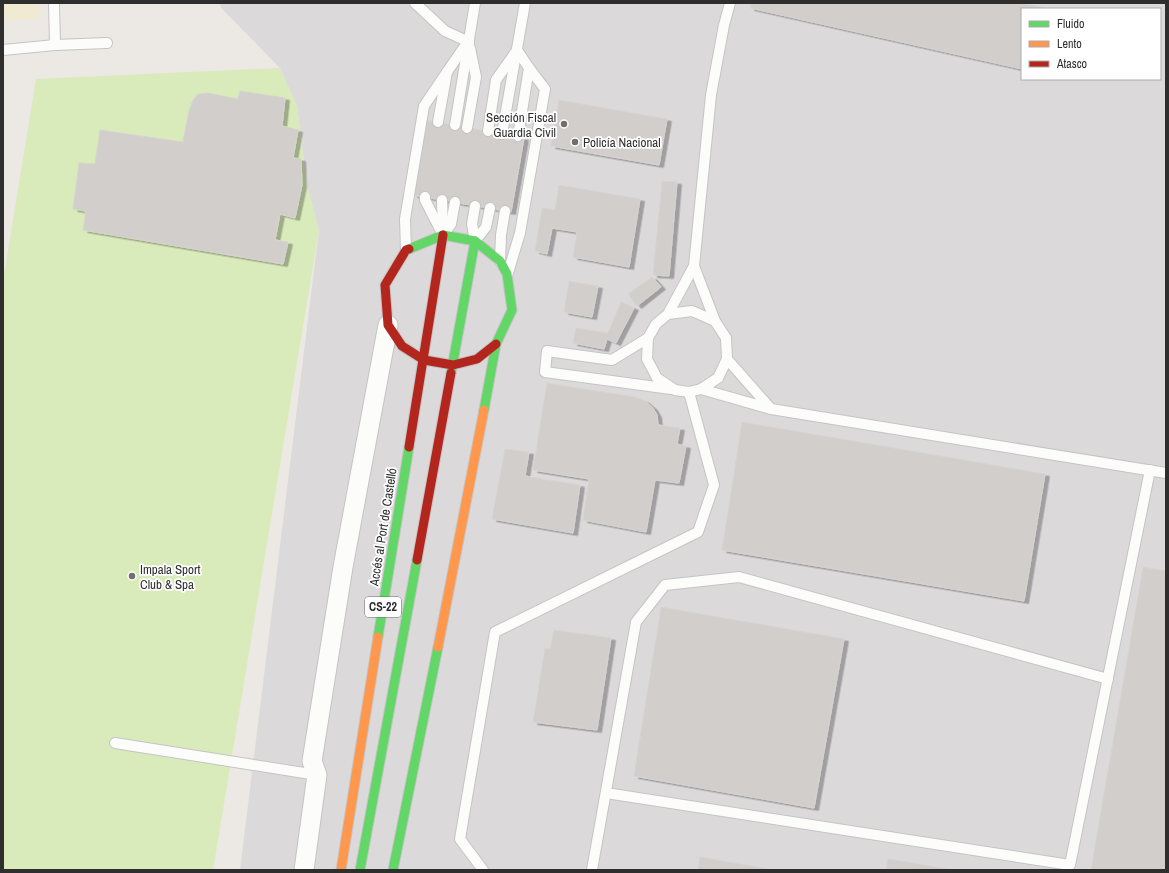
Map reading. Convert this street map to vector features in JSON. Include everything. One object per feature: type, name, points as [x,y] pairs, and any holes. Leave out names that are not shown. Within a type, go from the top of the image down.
[{"type":"main road","points":[[393,870],[460,541],[496,344],[512,310],[508,274],[500,261],[475,241],[443,235],[406,250],[385,285],[388,325],[402,346],[424,360],[453,365],[477,358],[496,344]]},
{"type":"main road","name":"Accés al Port de Castelló","points":[[341,870],[443,235]]},
{"type":"main road","name":"CS-22","points":[[360,870],[475,241]]},
{"type":"street","points":[[304,870],[317,775],[312,761],[343,567],[388,325]]},
{"type":"lane","points":[[54,3],[55,44]]},
{"type":"lane","points":[[415,3],[445,31],[469,42]]},
{"type":"lane","points":[[455,125],[475,3]]},
{"type":"lane","points":[[502,134],[525,3]]},
{"type":"lane","points":[[723,3],[724,25]]},
{"type":"lane","points":[[675,390],[657,378],[650,366],[647,360],[648,338],[656,324],[668,314],[694,266],[711,96],[724,25],[730,3]]},
{"type":"lane","points":[[406,250],[405,219],[424,106],[469,42]]},
{"type":"lane","points":[[468,128],[476,77],[469,42]]},
{"type":"lane","points":[[3,50],[55,44],[107,43]]},
{"type":"lane","points":[[508,274],[520,233],[545,89],[517,50]]},
{"type":"lane","points":[[488,131],[496,80],[517,50]]},
{"type":"lane","points":[[518,136],[530,68]]},
{"type":"lane","points":[[438,122],[447,72]]},
{"type":"lane","points":[[425,197],[425,200],[443,235]]},
{"type":"lane","points":[[442,200],[443,235]]},
{"type":"lane","points":[[443,235],[451,224],[455,202]]},
{"type":"lane","points":[[475,206],[472,224],[475,241]]},
{"type":"lane","points":[[475,241],[486,227],[490,208]]},
{"type":"lane","points":[[500,261],[501,235],[505,211]]},
{"type":"lane","points":[[648,338],[612,360],[547,351],[545,372],[689,392],[701,389],[718,378],[727,359],[726,338],[715,321],[694,266]]},
{"type":"lane","points":[[668,314],[692,310],[715,321]]},
{"type":"lane","points":[[727,359],[771,409]]},
{"type":"lane","points":[[701,389],[771,409],[1166,473]]},
{"type":"lane","points":[[483,870],[460,839],[495,632],[698,532],[714,485],[689,392]]},
{"type":"lane","points":[[606,793],[1070,865],[1150,470]]},
{"type":"lane","points":[[591,868],[606,793],[636,622],[665,585],[739,577],[1108,679]]},
{"type":"lane","points":[[114,744],[317,775]]},
{"type":"shaded area","points":[[219,3],[1166,3],[1166,870],[240,870],[319,230],[307,186],[297,106],[280,68],[222,9]]},
{"type":"sand","points":[[3,3],[40,3],[40,19],[3,20]]},
{"type":"green space","name":"Impala Sport Club & Spa","points":[[280,68],[297,106],[307,186],[319,230],[213,870],[3,870],[3,282],[36,79]]},
{"type":"building","points":[[751,3],[1022,3],[1044,8],[1021,8],[1021,69],[750,8]]},
{"type":"building","points":[[240,91],[285,98],[282,126],[298,130],[293,158],[301,159],[302,185],[295,218],[280,214],[275,240],[288,242],[283,264],[83,230],[86,211],[73,209],[79,163],[95,164],[100,130],[183,142],[189,111],[193,100],[198,94],[208,93],[238,99]]},
{"type":"building","points":[[559,100],[667,119],[659,165],[551,146]]},
{"type":"building","points":[[425,120],[524,138],[511,212],[413,195]]},
{"type":"building","points":[[662,181],[677,182],[669,276],[653,275]]},
{"type":"building","points":[[559,185],[640,199],[629,267],[573,257],[577,232],[552,228],[547,254],[535,251],[542,208],[555,210]]},
{"type":"building","points":[[652,277],[661,287],[637,306],[628,294]]},
{"type":"building","points":[[569,281],[598,286],[592,317],[564,312]]},
{"type":"building","points":[[621,302],[634,308],[616,343],[607,339],[604,349],[573,343],[576,328],[608,333]]},
{"type":"building","points":[[547,383],[635,397],[645,401],[653,408],[657,415],[658,425],[680,428],[677,444],[686,446],[679,483],[655,480],[646,532],[583,520],[589,479],[533,470]]},
{"type":"building","points":[[742,422],[1045,474],[1024,601],[722,550]]},
{"type":"building","points":[[505,449],[529,452],[525,476],[580,485],[573,533],[492,519]]},
{"type":"building","points":[[1143,567],[1166,571],[1166,870],[1091,870]]},
{"type":"building","points":[[661,607],[844,639],[814,808],[634,776]]},
{"type":"building","points":[[554,630],[611,638],[597,730],[533,722],[545,648],[550,649]]},
{"type":"building","points":[[700,857],[773,870],[698,870]]},
{"type":"building","points":[[888,859],[955,870],[886,870]]},
{"type":"traffic: fast","points":[[409,249],[443,235],[475,241],[500,261],[507,274],[512,310],[496,344],[484,410]]},
{"type":"traffic: fast","points":[[451,373],[475,241]]},
{"type":"traffic: fast","points":[[378,637],[409,447]]},
{"type":"traffic: fast","points":[[360,870],[417,560]]},
{"type":"traffic: fast","points":[[393,870],[438,647]]},
{"type":"traffic: slow","points":[[438,647],[484,410]]},
{"type":"traffic: slow","points":[[341,870],[378,637]]},
{"type":"traffic: jam","points":[[409,447],[443,235]]},
{"type":"traffic: jam","points":[[409,249],[406,250],[385,285],[388,325],[402,346],[424,360],[453,365],[477,359],[496,344]]},
{"type":"traffic: jam","points":[[417,560],[451,373]]},
{"type":"place","name":"Sección Fiscal Guardia Civil","points":[[564,124]]},
{"type":"place","name":"Policía Nacional","points":[[575,142]]},
{"type":"place","name":"Impala Sport Club & Spa","points":[[132,576]]}]
